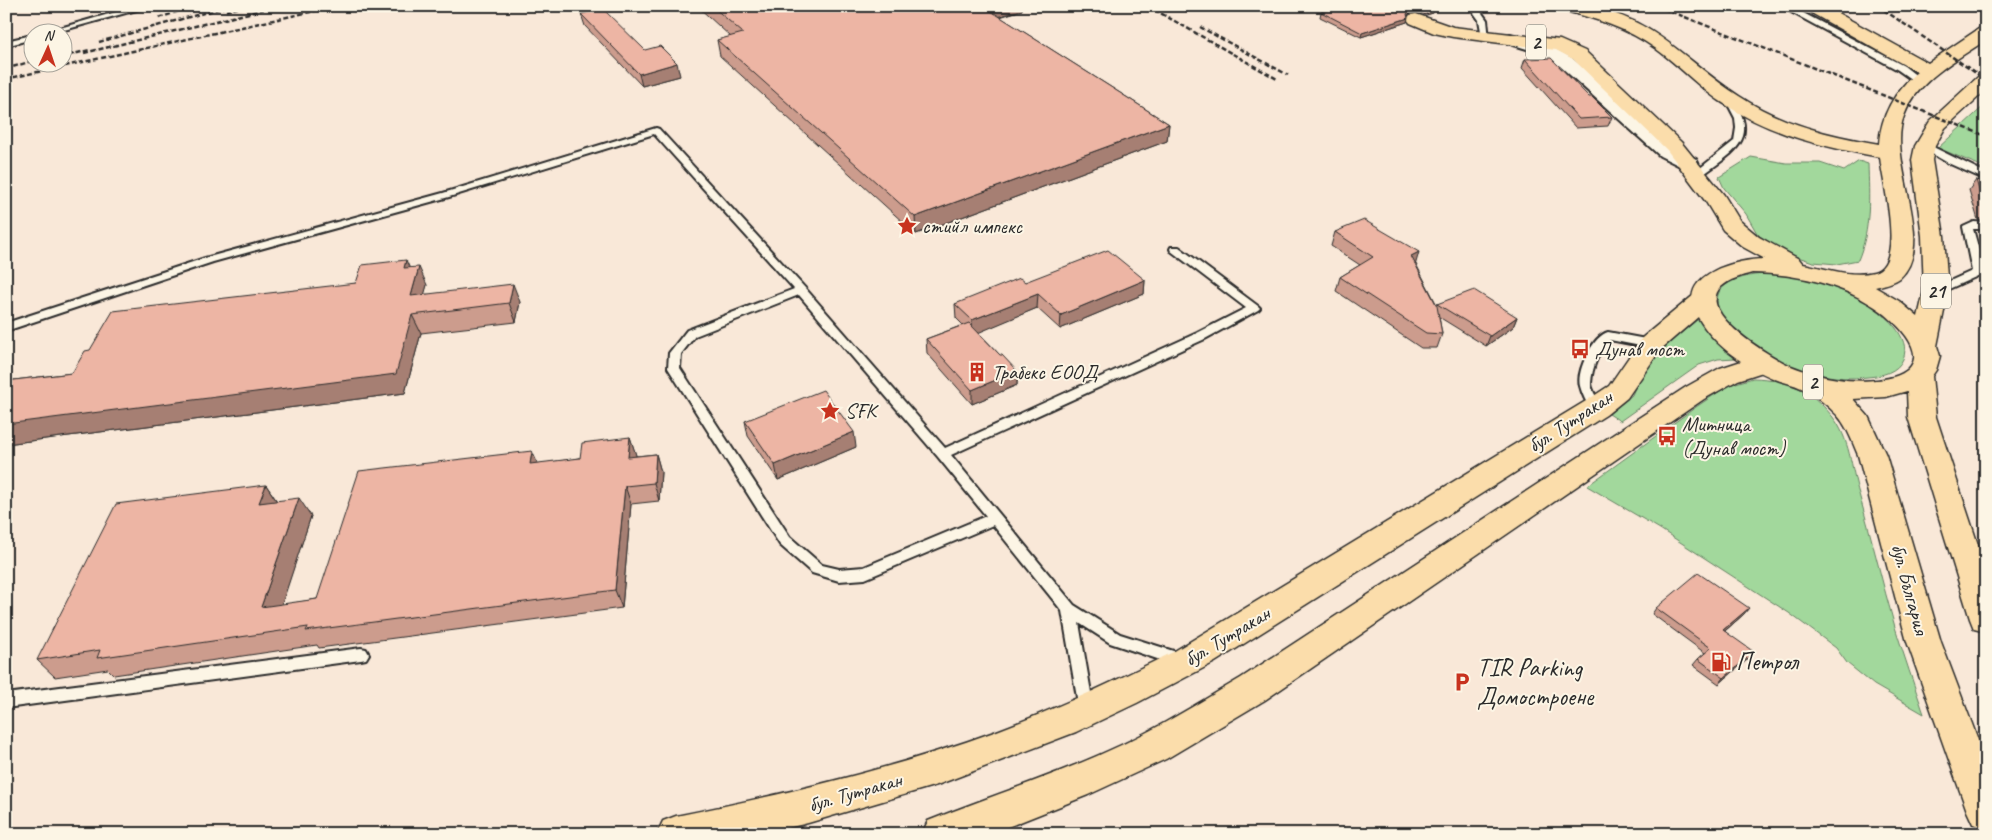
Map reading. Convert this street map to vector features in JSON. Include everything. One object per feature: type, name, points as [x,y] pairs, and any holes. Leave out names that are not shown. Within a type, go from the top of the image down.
[{"type":"main road","name":"2","points":[[1567,6],[1614,19],[1649,36],[1743,108],[1797,132],[1846,145],[1889,152]]},
{"type":"main road","points":[[1812,6],[1924,75],[1986,32]]},
{"type":"main road","name":"2","points":[[1416,18],[1440,29],[1510,40],[1560,45],[1579,55],[1654,124],[1693,169],[1731,225],[1751,242],[1801,270]]},
{"type":"main road","name":"2","points":[[1835,279],[1865,280],[1880,278],[1892,273],[1901,262],[1902,232],[1889,152],[1889,133],[1894,114],[1908,93],[1924,75]]},
{"type":"main road","name":"21","points":[[1924,344],[1936,291],[1933,236],[1922,160],[1925,146],[1937,125],[1986,80]]},
{"type":"main road","points":[[1710,288],[1727,261],[1732,243],[1731,225]]},
{"type":"main road","name":"2","points":[[1919,377],[1902,386],[1877,390],[1847,389],[1814,383],[1764,363],[1738,348],[1720,331],[1708,315],[1710,288],[1731,270],[1751,266],[1775,266],[1801,270],[1835,279],[1865,291],[1891,307],[1912,325],[1924,344]]},
{"type":"main road","name":"бул. Тутракан","points":[[676,834],[805,807],[968,758],[1039,731],[1186,662],[1596,408],[1618,392],[1651,344],[1710,288]]},
{"type":"main road","points":[[1924,344],[1927,362],[1925,369],[1919,377],[1922,417],[1986,619]]},
{"type":"main road","points":[[941,834],[1032,800],[1120,763],[1211,714],[1253,689],[1695,393],[1730,374],[1764,363]]},
{"type":"main road","name":"бул. България","points":[[1814,383],[1846,408],[1858,423],[1872,455],[1924,642],[1979,783],[1986,811]]},
{"type":"lane","points":[[72,26],[147,6]]},
{"type":"lane","points":[[1473,6],[1483,20],[1486,36]]},
{"type":"lane","points":[[1784,6],[1901,68],[1924,75]]},
{"type":"lane","points":[[6,44],[22,40]]},
{"type":"lane","points":[[1693,169],[1738,142],[1741,128],[1739,118],[1728,97]]},
{"type":"lane","points":[[6,327],[208,260],[446,195],[656,132],[801,290],[943,454],[1069,609],[1115,640],[1186,662]]},
{"type":"lane","points":[[1925,146],[1951,161],[1986,177]]},
{"type":"lane","points":[[1936,291],[1982,272],[1968,227],[1974,225],[1986,226]]},
{"type":"lane","points":[[943,454],[1200,336],[1254,308],[1175,249]]},
{"type":"lane","points":[[801,290],[691,333],[675,352],[674,360],[674,368],[785,541],[817,569],[839,575],[866,573],[996,518]]},
{"type":"lane","points":[[1596,408],[1585,384],[1590,362],[1598,344],[1608,336],[1651,344]]},
{"type":"lane","points":[[1069,609],[1086,710]]},
{"type":"lane","points":[[6,701],[361,654]]},
{"type":"green space","points":[[1986,104],[1986,168],[1938,148]]},
{"type":"green space","points":[[1751,157],[1786,163],[1820,163],[1844,171],[1859,161],[1868,164],[1869,201],[1867,225],[1858,260],[1837,264],[1813,262],[1789,254],[1758,235],[1746,214],[1724,188],[1719,177]]},
{"type":"green space","points":[[1762,274],[1780,274],[1817,281],[1835,286],[1868,303],[1882,314],[1900,334],[1904,342],[1905,351],[1901,363],[1893,370],[1878,376],[1843,378],[1817,374],[1792,367],[1753,346],[1738,335],[1727,322],[1719,310],[1717,298],[1723,287],[1737,279]]},
{"type":"green space","points":[[1697,320],[1704,322],[1736,355],[1736,358],[1718,359],[1699,365],[1620,421],[1609,414],[1632,395],[1646,362]]},
{"type":"green space","points":[[1753,378],[1787,383],[1806,392],[1832,416],[1843,434],[1895,627],[1924,714],[1874,685],[1847,663],[1836,648],[1789,613],[1660,529],[1587,486],[1729,385]]},
{"type":"building","points":[[712,6],[983,6],[1169,124],[915,217],[717,40],[743,33]]},
{"type":"building","points":[[1340,6],[1429,6],[1434,9],[1427,11],[1418,8],[1411,9],[1407,14],[1408,18],[1362,33],[1321,12]]},
{"type":"building","points":[[603,9],[645,50],[660,46],[677,63],[639,74],[581,14]]},
{"type":"building","points":[[1551,58],[1589,97],[1592,97],[1612,117],[1579,119],[1525,59]]},
{"type":"building","points":[[1976,180],[1986,182],[1986,211],[1985,210]]},
{"type":"building","points":[[1364,220],[1419,252],[1411,256],[1437,306],[1442,334],[1426,333],[1340,277],[1373,257],[1335,232]]},
{"type":"building","points":[[1108,250],[1145,280],[1061,315],[1038,294],[972,320],[955,304],[1020,278],[1025,282]]},
{"type":"building","points":[[406,260],[404,268],[419,267],[411,296],[513,284],[509,303],[412,315],[396,374],[6,424],[6,381],[72,373],[85,351],[90,350],[113,311],[356,283],[362,265]]},
{"type":"building","points":[[1474,290],[1517,317],[1490,336],[1437,304]]},
{"type":"building","name":"Трабекс ЕООД","points":[[969,323],[1017,371],[972,390],[926,339]]},
{"type":"building","points":[[823,390],[854,432],[775,465],[745,421]]},
{"type":"building","points":[[630,437],[628,457],[656,454],[654,483],[625,486],[615,590],[306,631],[308,627],[97,658],[100,650],[37,660],[116,504],[266,485],[259,503],[299,498],[261,607],[317,599],[359,471],[532,451],[530,464],[580,458],[582,443]]},
{"type":"building","points":[[1698,573],[1749,608],[1723,630],[1754,652],[1724,678],[1698,659],[1711,648],[1656,608]]},
{"type":"railway","points":[[159,18],[194,6]]},
{"type":"railway","points":[[99,42],[229,6]]},
{"type":"railway","points":[[226,11],[245,6]]},
{"type":"railway","points":[[84,53],[278,6]]},
{"type":"railway","points":[[6,79],[337,6]]},
{"type":"railway","points":[[1148,6],[1277,79]]},
{"type":"railway","points":[[1657,6],[1986,136]]},
{"type":"railway","points":[[1878,6],[1986,80]]},
{"type":"railway","points":[[1200,27],[1288,75]]},
{"type":"railway","points":[[72,54],[89,50]]},
{"type":"railway","points":[[6,69],[22,64]]},
{"type":"place","name":"стийл импекс","points":[[907,226]]},
{"type":"place","name":"Дунав мост","points":[[1580,349]]},
{"type":"place","name":"Трабекс ЕООД","points":[[977,372]]},
{"type":"place","name":"SFK","points":[[830,411]]},
{"type":"place","name":"Митница (Дунав мост)","points":[[1667,436]]},
{"type":"place","name":"Петрол","points":[[1721,662]]},
{"type":"place","name":"TIR Parking Домостроене","points":[[1462,682]]}]
